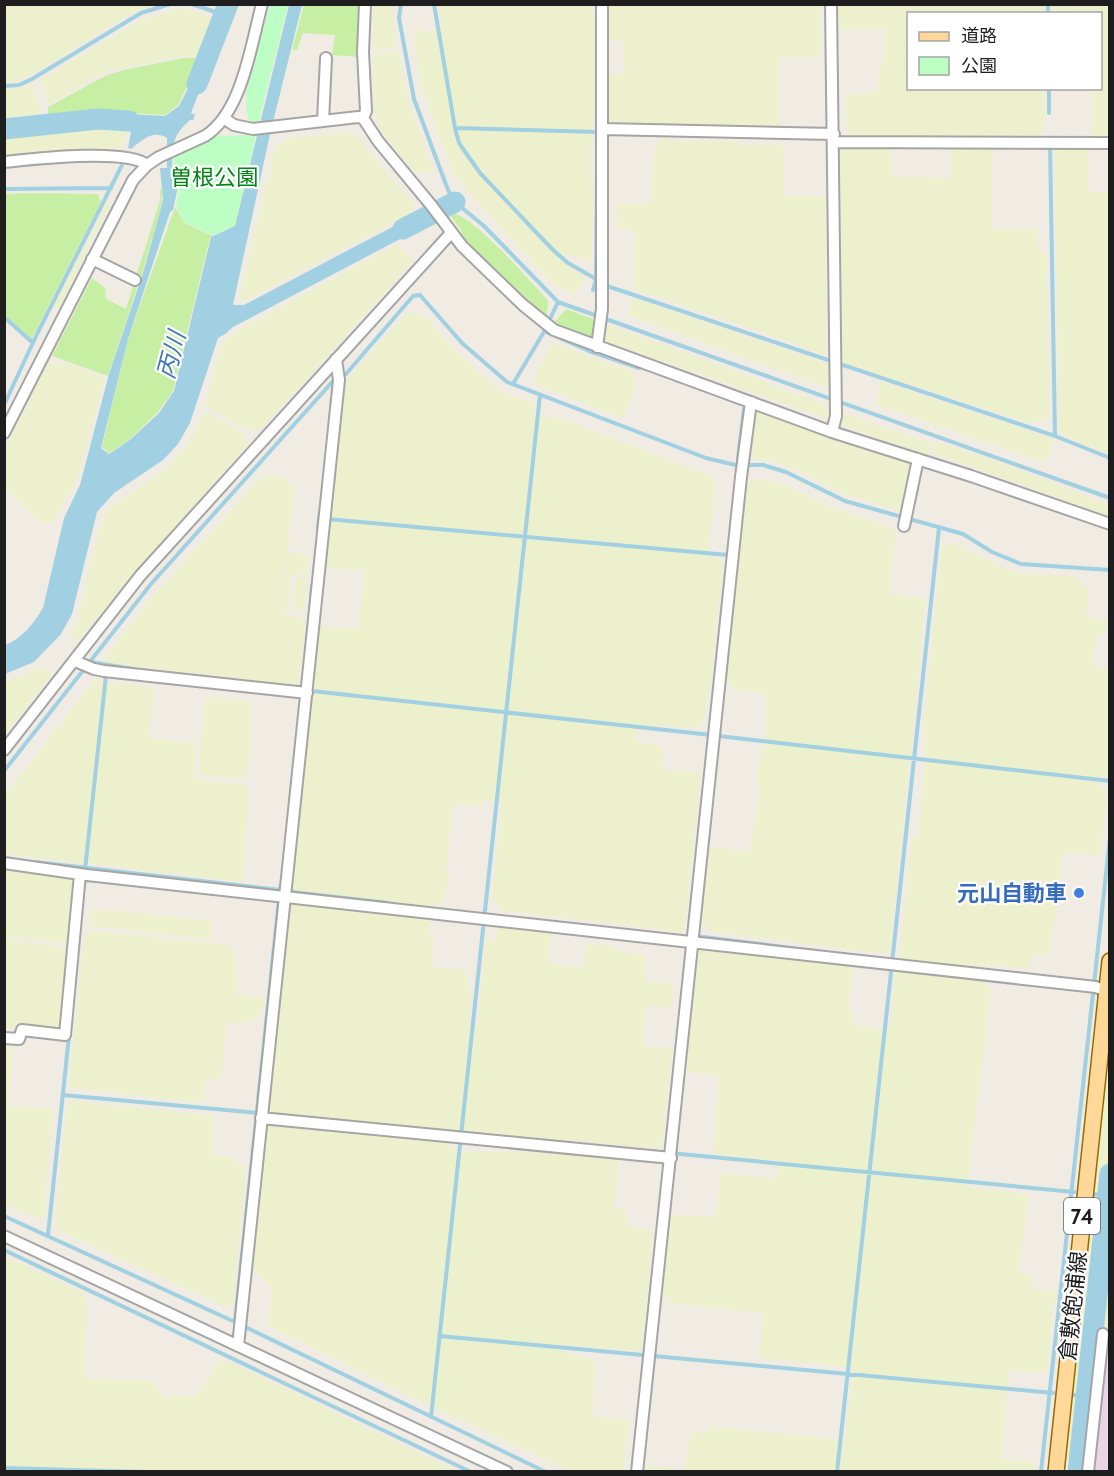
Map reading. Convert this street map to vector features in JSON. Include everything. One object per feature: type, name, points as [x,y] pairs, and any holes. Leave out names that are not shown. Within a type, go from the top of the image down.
[{"type":"main road","name":"倉敷飽浦線","points":[[1056,1472],[1100,990],[1110,961]]},
{"type":"street","points":[[4,433],[128,188],[147,165],[205,136],[225,119],[240,86],[262,4]]},
{"type":"street","points":[[363,118],[366,111],[363,52],[364,4]]},
{"type":"street","points":[[597,347],[602,316],[602,4]]},
{"type":"street","points":[[831,4],[836,358],[836,416],[832,432]]},
{"type":"street","points":[[323,121],[326,58]]},
{"type":"street","points":[[225,119],[234,125],[253,129],[363,118],[378,141],[451,233],[474,258],[547,325],[597,347],[832,432],[1110,524]]},
{"type":"street","points":[[603,129],[1110,143]]},
{"type":"street","points":[[4,162],[38,158],[105,157],[134,158],[147,165]]},
{"type":"street","points":[[4,750],[83,664],[140,576],[451,233]]},
{"type":"street","points":[[92,258],[135,280]]},
{"type":"street","points":[[238,1346],[285,895],[303,693],[339,376],[336,359]]},
{"type":"street","points":[[637,1472],[691,940],[751,402]]},
{"type":"street","points":[[904,521],[918,459]]},
{"type":"street","points":[[83,664],[106,671],[303,693]]},
{"type":"street","points":[[4,863],[83,874],[691,940],[1100,990]]},
{"type":"street","points":[[4,1038],[19,1039],[22,1030],[65,1035],[83,874]]},
{"type":"street","points":[[261,1115],[460,1137],[669,1156]]},
{"type":"street","points":[[4,1236],[238,1346],[483,1466],[507,1472]]},
{"type":"street","points":[[1088,1472],[1102,1338]]},
{"type":"shaded area","points":[[1106,1343],[1109,1343],[1109,1471],[1092,1472]]},
{"type":"green space","points":[[5,4],[157,5],[132,13],[36,72],[18,81],[5,83]]},
{"type":"green space","points":[[270,5],[288,5],[258,124],[250,124],[246,108],[246,92]]},
{"type":"green space","points":[[304,5],[360,5],[359,57],[332,55],[335,35],[303,33],[297,50],[292,50]]},
{"type":"green space","points":[[374,5],[395,5],[393,18],[396,47],[376,51],[373,45]]},
{"type":"green space","points":[[437,5],[592,5],[594,113],[591,126],[592,260],[567,254],[563,261],[585,278],[573,295],[554,285],[469,194],[451,168],[422,90],[413,34],[414,31],[422,29],[426,36],[433,29],[442,26]]},
{"type":"green space","points":[[608,5],[820,5],[821,55],[779,57],[779,129],[612,126],[608,119],[607,75],[624,74],[623,41],[608,40]]},
{"type":"green space","points":[[836,5],[1044,5],[1044,12],[907,12],[907,90],[1045,90],[1046,113],[1041,135],[852,135],[847,132],[845,94],[872,93],[877,89],[882,60],[885,56],[885,29],[836,29]]},
{"type":"green space","points":[[1051,5],[1109,5],[1109,135],[1092,136],[1091,90],[1102,90],[1102,12],[1051,12]]},
{"type":"green space","points":[[182,8],[213,18],[198,56],[183,56],[108,71],[49,104],[41,79],[140,20]]},
{"type":"green space","points":[[396,50],[399,52],[407,96],[433,170],[425,174],[415,172],[385,136],[375,113],[372,55]]},
{"type":"green space","points":[[184,58],[201,58],[178,105],[165,115],[112,112],[45,119],[48,107],[105,76]]},
{"type":"green space","points":[[33,84],[41,112],[5,120],[5,89]]},
{"type":"green space","points":[[110,126],[127,133],[121,149],[5,155],[4,135]]},
{"type":"green space","points":[[350,133],[359,137],[382,169],[414,203],[414,208],[391,224],[243,301],[239,300],[275,148],[288,138]]},
{"type":"green space","name":"曽根公園","points":[[256,135],[235,226],[213,235],[185,222],[176,206],[183,167],[173,166],[173,158],[213,136]]},
{"type":"green space","points":[[660,140],[783,145],[783,196],[825,196],[826,350],[823,355],[634,289],[634,230],[618,229],[617,204],[651,204],[654,149]]},
{"type":"green space","points":[[845,146],[891,146],[893,177],[950,178],[952,147],[993,147],[993,229],[1038,229],[1039,249],[1046,256],[1049,417],[1045,421],[1030,423],[842,363],[840,359],[839,154],[841,148]]},
{"type":"green space","points":[[1088,147],[1089,192],[1109,192],[1109,454],[1062,435],[1059,430],[1055,148]]},
{"type":"green space","points":[[160,189],[162,189],[161,208],[108,376],[52,356],[92,278],[105,288],[106,299],[126,309],[160,200]]},
{"type":"green space","points":[[5,194],[98,194],[101,202],[31,340],[4,314]]},
{"type":"green space","points":[[107,203],[110,205],[60,309],[54,306]]},
{"type":"green space","points":[[175,207],[185,223],[213,236],[210,237],[173,391],[158,412],[130,439],[109,453],[102,447],[128,339]]},
{"type":"green space","points":[[448,212],[471,223],[515,264],[548,300],[547,318],[462,237],[461,230]]},
{"type":"green space","points":[[397,244],[413,261],[264,426],[258,430],[246,429],[205,406],[220,348],[230,335]]},
{"type":"green space","points":[[634,298],[829,364],[829,388],[627,315]]},
{"type":"green space","points":[[566,309],[598,321],[594,341],[555,325]]},
{"type":"green space","points":[[406,313],[427,317],[447,343],[500,391],[535,404],[534,416],[563,419],[716,478],[708,557],[723,559],[723,566],[711,681],[705,715],[698,728],[637,724],[635,741],[660,746],[663,751],[662,769],[700,774],[684,932],[501,910],[492,900],[502,802],[491,800],[472,806],[453,804],[446,874],[450,877],[441,904],[432,904],[429,938],[434,940],[432,967],[467,970],[467,980],[472,997],[468,1024],[478,1024],[486,939],[496,939],[498,925],[549,932],[548,963],[583,968],[587,944],[614,946],[622,952],[645,956],[645,980],[671,984],[674,987],[671,1008],[647,1006],[643,1045],[672,1048],[661,1149],[446,1129],[446,1140],[455,1150],[466,1152],[512,1152],[618,1158],[614,1208],[625,1209],[627,1225],[649,1229],[652,1232],[641,1350],[566,1345],[565,1352],[596,1362],[592,1417],[628,1419],[624,1471],[570,1471],[268,1326],[272,1288],[251,1267],[319,629],[322,627],[359,629],[364,571],[324,567],[343,384]]},
{"type":"green space","points":[[604,323],[826,405],[826,411],[832,413],[830,419],[603,341]]},
{"type":"green space","points":[[552,343],[630,371],[636,386],[625,415],[621,418],[535,384],[536,375]]},
{"type":"green space","points":[[63,362],[103,377],[103,383],[78,478],[51,524],[42,524],[5,488],[5,450],[48,363],[61,365]]},
{"type":"green space","points":[[881,381],[1054,439],[1046,463],[875,404]]},
{"type":"green space","points":[[207,412],[244,433],[247,445],[77,641],[70,635],[78,620],[98,533],[108,510],[168,467],[182,452],[194,435],[203,413]]},
{"type":"green space","points":[[756,412],[913,464],[902,512],[843,493],[794,468],[753,459],[753,451],[749,448]]},
{"type":"green space","points":[[844,414],[931,443],[927,455],[842,426]]},
{"type":"green space","points":[[936,441],[1009,466],[1109,505],[1109,516],[932,453]]},
{"type":"green space","points":[[264,474],[289,479],[289,484],[295,485],[281,615],[305,619],[297,685],[106,663],[105,657],[154,595]]},
{"type":"green space","points":[[752,479],[781,483],[826,505],[896,530],[889,593],[925,598],[890,946],[886,954],[709,931],[703,922],[702,911],[710,848],[750,852],[760,786],[757,784],[761,747],[765,746],[765,693],[733,690],[732,685],[727,681],[746,483],[751,482]]},
{"type":"green space","points":[[952,543],[1013,572],[1075,576],[1089,589],[1086,618],[1107,621],[1105,634],[1097,633],[1092,667],[1110,669],[1109,763],[1107,777],[1099,777],[1098,784],[1107,794],[1100,856],[1063,852],[1049,957],[1032,955],[1030,969],[986,964],[983,981],[991,990],[967,1187],[1029,1195],[1019,1273],[1033,1274],[1031,1289],[1056,1291],[1055,1305],[1050,1307],[1053,1312],[1046,1373],[1009,1370],[1002,1459],[1034,1462],[1036,1471],[642,1472],[643,1465],[684,1470],[691,1432],[708,1433],[709,1426],[845,1440],[853,1368],[759,1358],[763,1313],[669,1303],[665,1293],[660,1290],[668,1214],[716,1217],[721,1173],[777,1179],[779,1161],[713,1154],[719,1076],[688,1072],[686,1053],[697,952],[708,948],[853,967],[849,1010],[853,1011],[852,1025],[890,1029],[912,837],[919,837],[925,755],[924,721],[942,547]]},
{"type":"green space","points":[[289,553],[303,554],[308,557],[307,574],[294,574],[291,578],[288,613],[282,613]]},
{"type":"green space","points":[[296,577],[307,578],[304,611],[292,610]]},
{"type":"green space","points":[[44,665],[51,675],[5,734],[5,682]]},
{"type":"green space","points":[[96,678],[101,679],[101,682],[154,688],[149,737],[197,744],[194,779],[249,787],[242,882],[5,854],[5,795]]},
{"type":"green space","points":[[205,697],[252,703],[252,732],[246,776],[243,779],[198,775]]},
{"type":"green space","points":[[5,869],[73,876],[77,882],[68,943],[5,937]]},
{"type":"green space","points":[[101,909],[212,921],[210,939],[90,926],[91,910],[101,911]]},
{"type":"green space","points":[[93,931],[228,945],[233,948],[237,994],[264,997],[263,1008],[260,1015],[251,1022],[227,1023],[222,1074],[218,1079],[206,1079],[204,1100],[196,1102],[71,1088],[69,1085],[84,936]]},
{"type":"green space","points":[[5,940],[69,948],[62,1020],[58,1030],[17,1025],[14,1029],[5,1028]]},
{"type":"green space","points":[[1109,1039],[1110,1139],[1104,1193],[1093,1192]]},
{"type":"green space","points":[[5,1043],[10,1044],[13,1049],[9,1106],[51,1108],[53,1111],[42,1219],[5,1204]]},
{"type":"green space","points":[[68,1101],[214,1116],[211,1155],[236,1158],[236,1163],[246,1168],[233,1304],[225,1307],[56,1229],[54,1225]]},
{"type":"green space","points":[[1092,1197],[1103,1198],[1089,1321],[1084,1325],[1078,1325]]},
{"type":"green space","points":[[1109,1243],[1109,1331],[1100,1327]]},
{"type":"green space","points":[[5,1256],[81,1292],[85,1298],[87,1304],[85,1378],[152,1381],[165,1401],[169,1395],[193,1397],[206,1383],[216,1363],[232,1363],[456,1471],[5,1471]]},
{"type":"green space","points":[[1088,1337],[1081,1394],[1071,1393],[1077,1338]]},
{"type":"green space","points":[[1071,1397],[1081,1398],[1073,1465],[1065,1458]]},
{"type":"water","points":[[289,5],[302,5],[270,134],[233,305],[244,305],[417,214],[426,213],[430,220],[421,228],[233,327],[218,338],[190,423],[178,444],[163,460],[114,493],[97,512],[72,614],[61,634],[34,662],[5,674],[5,645],[17,639],[27,630],[43,608],[64,518],[80,485],[109,374],[143,273],[163,199],[160,168],[167,168],[167,138],[152,135],[131,149],[128,148],[131,132],[103,122],[103,115],[109,113],[165,116],[179,106],[204,57],[212,59],[191,113],[195,115],[193,120],[184,126],[175,141],[172,167],[182,167],[173,210],[170,212],[128,339],[101,448],[109,454],[131,439],[159,413],[174,391],[211,237],[235,226]]},
{"type":"waterway","points":[[4,86],[19,85],[32,79],[141,13],[170,4]]},
{"type":"waterway","points":[[192,4],[224,15]]},
{"type":"waterway","points":[[197,84],[228,4]]},
{"type":"waterway","points":[[401,4],[399,18],[414,99],[448,190],[455,202],[484,226],[558,302],[1110,498]]},
{"type":"waterway","points":[[434,4],[459,143],[480,173],[553,250],[568,263],[596,279]]},
{"type":"waterway","points":[[1048,4],[1048,12]]},
{"type":"waterway","points":[[1049,90],[1049,113]]},
{"type":"waterway","points":[[4,129],[98,119],[129,121]]},
{"type":"waterway","points":[[455,128],[599,132]]},
{"type":"waterway","points":[[1050,145],[1055,436]]},
{"type":"waterway","points":[[4,405],[122,165]]},
{"type":"waterway","points":[[593,290],[596,279],[597,170]]},
{"type":"waterway","points":[[4,189],[111,188]]},
{"type":"waterway","points":[[403,229],[455,202]]},
{"type":"waterway","points":[[607,286],[1055,436],[1110,458]]},
{"type":"waterway","points":[[4,771],[151,584],[334,380],[346,374],[413,296],[420,295],[462,343],[507,382],[706,458],[740,466]]},
{"type":"waterway","points":[[548,323],[558,302]]},
{"type":"waterway","points":[[4,317],[33,343]]},
{"type":"waterway","points":[[513,384],[545,330]]},
{"type":"waterway","points":[[544,331],[589,351],[639,368]]},
{"type":"waterway","points":[[431,1417],[540,395]]},
{"type":"waterway","points":[[738,459],[744,409]]},
{"type":"waterway","points":[[747,465],[763,465],[786,472],[845,501],[963,534],[992,552],[1021,564],[1110,570]]},
{"type":"waterway","points":[[318,528],[320,511]]},
{"type":"waterway","points":[[327,519],[728,555]]},
{"type":"waterway","points":[[837,1472],[939,528]]},
{"type":"waterway","points":[[309,623],[312,586]]},
{"type":"waterway","points":[[91,662],[133,669]]},
{"type":"waterway","points":[[85,870],[107,666]]},
{"type":"waterway","points":[[312,691],[711,735]]},
{"type":"waterway","points":[[719,736],[1110,781]]},
{"type":"waterway","points":[[1041,1472],[1110,837]]},
{"type":"waterway","points":[[35,862],[280,890],[281,884]]},
{"type":"waterway","points":[[291,892],[389,903]]},
{"type":"waterway","points":[[235,1322],[279,899]]},
{"type":"waterway","points":[[695,936],[816,951]]},
{"type":"waterway","points":[[48,1235],[69,1036]]},
{"type":"waterway","points":[[63,1095],[259,1113]]},
{"type":"waterway","points":[[649,1151],[1074,1192]]},
{"type":"waterway","points":[[1078,1472],[1110,1174]]},
{"type":"waterway","points":[[1093,1194],[1107,1196]]},
{"type":"waterway","points":[[4,1216],[235,1322],[546,1472]]},
{"type":"waterway","points":[[4,1250],[471,1472]]},
{"type":"waterway","points":[[439,1336],[1053,1393]]},
{"type":"waterway","points":[[1092,1339],[1110,1340]]},
{"type":"waterway","points":[[1072,1395],[1086,1396]]},
{"type":"waterway","points":[[4,1468],[146,1472]]},
{"type":"place","name":"元山自動車","points":[[1079,893]]},
{"type":"water label","name":"丙川","points":[[171,355]]}]
